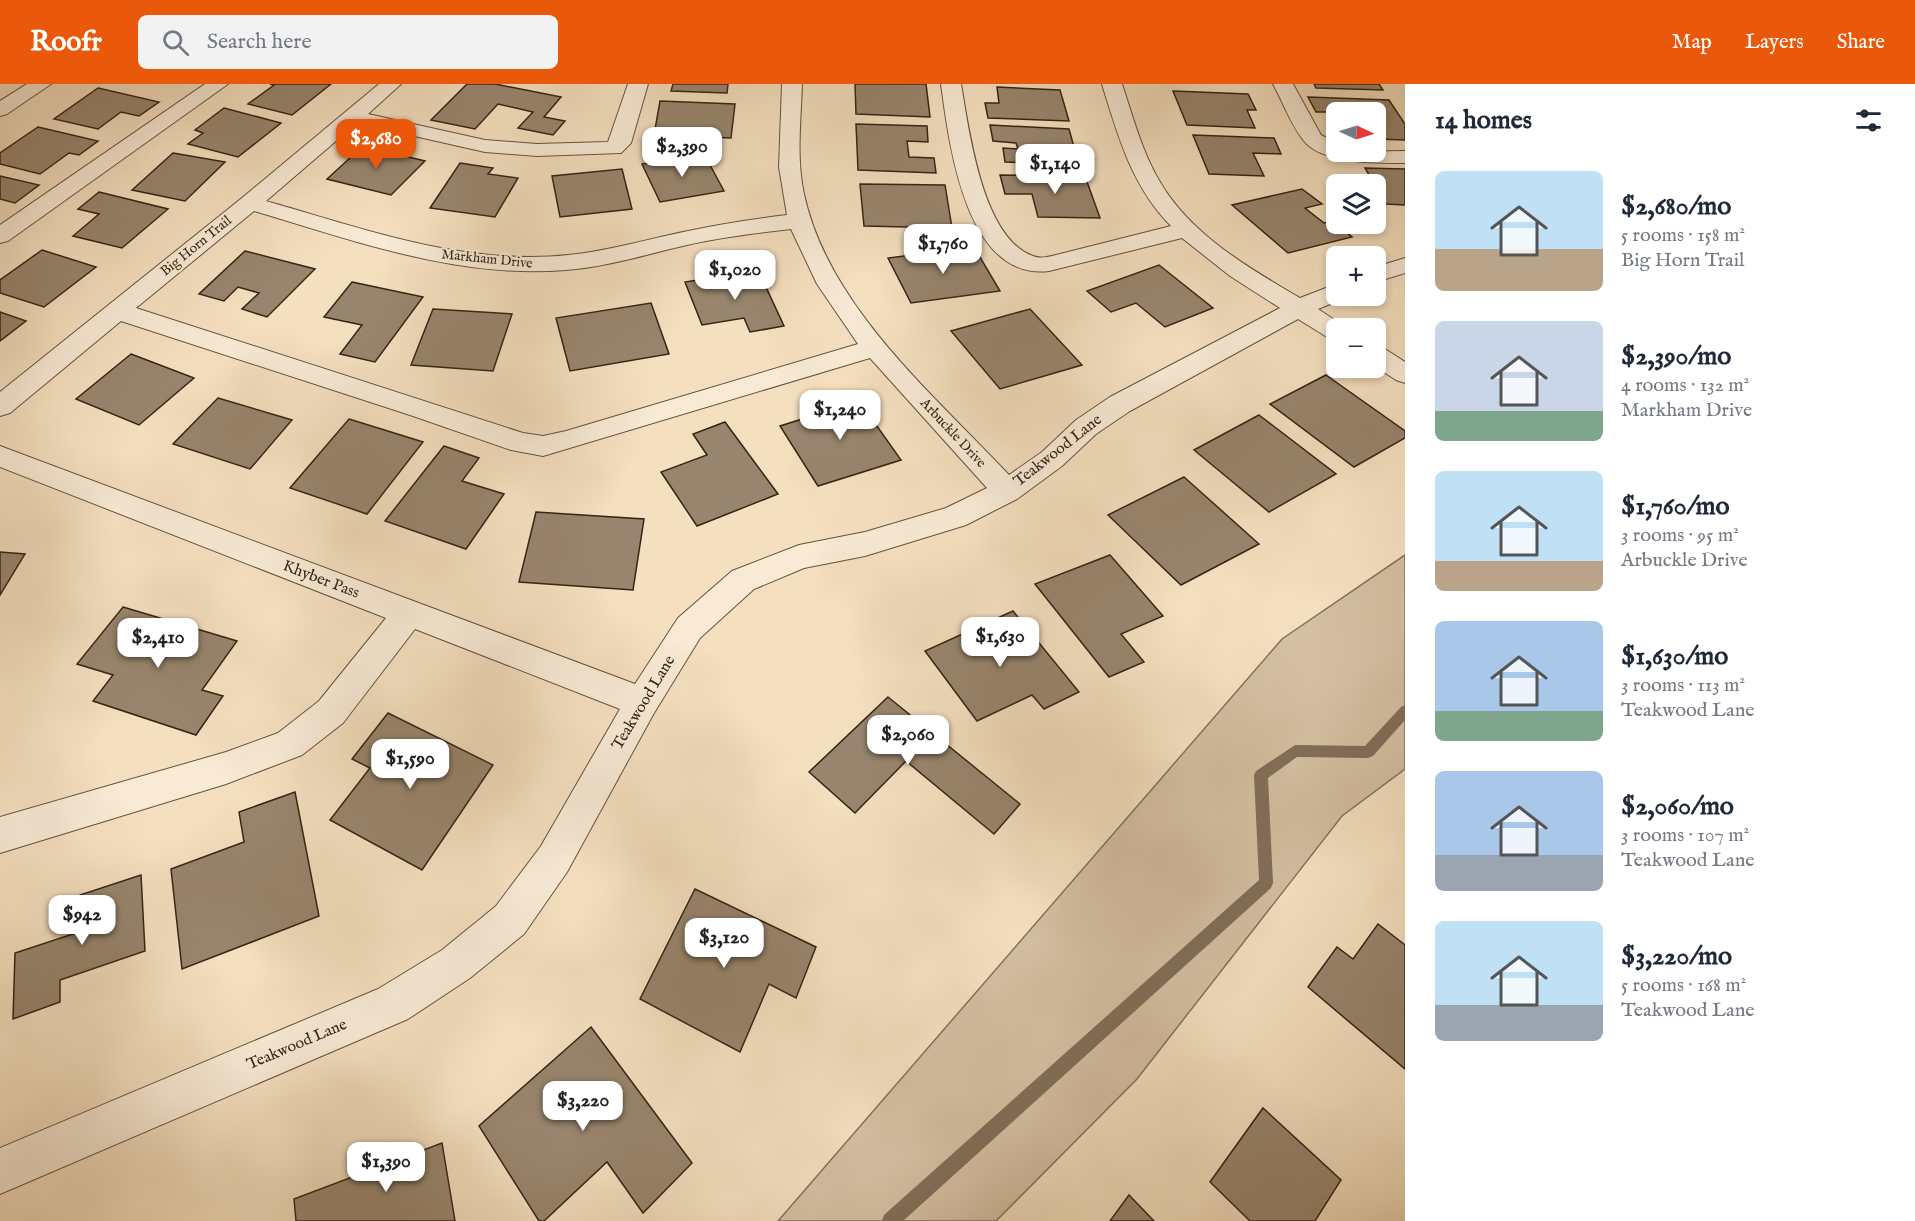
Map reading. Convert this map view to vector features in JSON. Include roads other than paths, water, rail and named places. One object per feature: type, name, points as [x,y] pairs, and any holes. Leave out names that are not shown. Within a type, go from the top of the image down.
[{"type":"street","points":[[0,110],[41,84]]},
{"type":"street","points":[[0,236],[218,84]]},
{"type":"street","name":"Big Horn Trail","points":[[0,406],[250,203],[391,84]]},
{"type":"street","points":[[352,116],[485,146],[537,150],[613,148],[620,143],[638,84]]},
{"type":"street","name":"Arbuckle Drive","points":[[792,84],[789,164],[793,193],[800,221],[826,278],[843,308],[873,348],[1007,491]]},
{"type":"street","points":[[951,84],[963,157],[972,194],[992,232],[1017,259],[1033,264],[1059,262],[1138,244],[1187,229]]},
{"type":"street","points":[[1112,84],[1137,158],[1156,194],[1187,229],[1222,259],[1326,325]]},
{"type":"street","points":[[1283,84],[1313,139],[1326,145]]},
{"type":"street","points":[[1386,157],[1405,157]]},
{"type":"street","name":"Markham Drive","points":[[250,203],[415,250],[460,258],[519,264],[565,263],[617,255],[740,228],[800,221]]},
{"type":"street","points":[[1386,272],[1405,265]]},
{"type":"street","name":"Teakwood Lane","points":[[0,1171],[393,1005],[456,964],[510,920],[554,860],[642,702],[689,628],[743,580],[799,557],[865,544],[955,517],[1007,491],[1052,459],[1086,427],[1120,404],[1299,308],[1326,296]]},
{"type":"street","points":[[117,311],[423,409],[521,443],[543,446],[873,348]]},
{"type":"street","points":[[1386,362],[1405,374]]},
{"type":"street","name":"Khyber Pass","points":[[0,456],[642,702]]},
{"type":"street","points":[[0,835],[226,768],[290,744],[331,712],[409,613]]},
{"type":"waterway","points":[[890,1221],[1266,883],[1261,775],[1295,751],[1368,752],[1405,711]]}]
